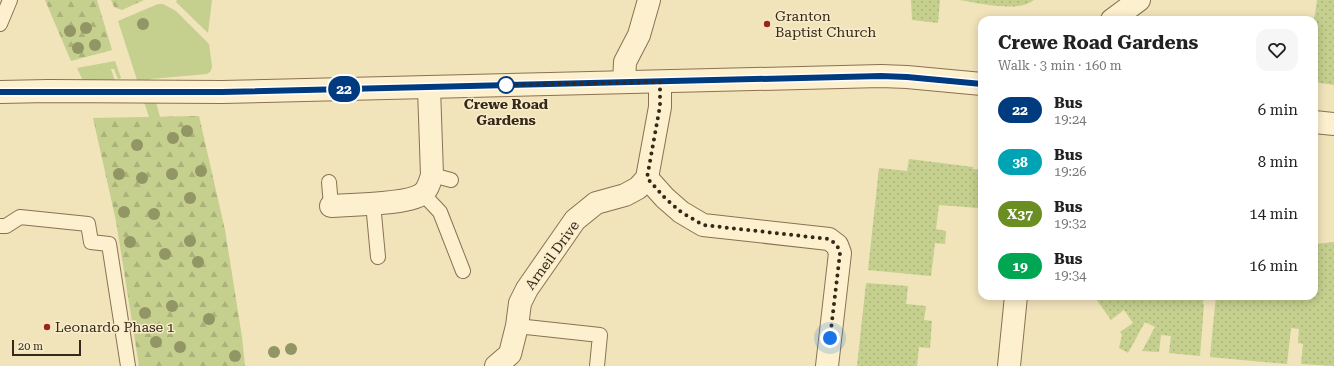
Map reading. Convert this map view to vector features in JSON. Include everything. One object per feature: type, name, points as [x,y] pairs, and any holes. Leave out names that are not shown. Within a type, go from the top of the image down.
[{"type":"street","points":[[624,82],[625,62],[639,36],[649,0]]},
{"type":"street","points":[[1117,16],[1139,0]]},
{"type":"street","points":[[0,92],[222,92],[881,76],[978,84]]},
{"type":"street","points":[[660,82],[660,106],[647,178],[665,198],[681,212],[703,225],[829,239],[837,245],[840,253],[827,366]]},
{"type":"street","points":[[331,206],[413,199],[436,183],[429,88]]},
{"type":"street","points":[[1318,122],[1334,124]]},
{"type":"street","name":"Arneil Drive","points":[[496,366],[510,354],[517,326],[520,304],[527,289],[576,220],[596,204],[625,195],[638,188],[647,178]]},
{"type":"street","points":[[1008,366],[1016,300]]},
{"type":"lane","points":[[0,24],[10,0]]},
{"type":"lane","points":[[329,182],[331,206]]},
{"type":"lane","points":[[436,183],[440,212],[463,271]]},
{"type":"lane","points":[[373,203],[378,257]]},
{"type":"lane","points":[[0,226],[6,226],[20,218],[88,224],[91,242],[109,244],[128,366]]},
{"type":"lane","points":[[517,326],[600,335],[597,366]]},
{"type":"green space","points":[[45,0],[97,0],[112,50],[71,61]]},
{"type":"green space","points":[[111,0],[144,0],[122,10],[114,7]]},
{"type":"green space","points":[[177,0],[212,0],[208,33],[176,2]]},
{"type":"green space","points":[[911,0],[940,0],[938,23],[912,20]]},
{"type":"green space","points":[[959,0],[1034,0],[1027,4],[1008,7]]},
{"type":"green space","points":[[1317,0],[1334,0],[1334,85],[1318,83],[1318,16],[1315,16]]},
{"type":"green space","points":[[158,4],[163,4],[176,11],[209,44],[212,66],[211,71],[207,74],[150,79],[160,117],[149,117],[118,21]]},
{"type":"green space","points":[[115,61],[121,78],[118,79],[114,69],[111,69],[116,84],[85,85],[77,68]]},
{"type":"green space","points":[[199,116],[225,230],[242,337],[245,366],[139,366],[116,221],[93,118]]},
{"type":"green space","points":[[909,159],[973,167],[973,169],[978,170],[978,208],[939,205],[936,229],[946,231],[945,244],[935,243],[931,276],[868,270],[879,168],[907,171]]},
{"type":"green space","points":[[1334,242],[1334,366],[1301,364],[1303,344],[1298,343],[1299,329],[1291,328],[1287,364],[1210,357],[1216,300],[1318,300],[1318,244]]},
{"type":"green space","points":[[866,283],[908,286],[906,304],[926,306],[924,320],[932,321],[930,348],[919,347],[917,366],[857,366]]},
{"type":"green space","points":[[1097,300],[1203,300],[1204,304],[1200,356],[1169,353],[1171,336],[1161,335],[1159,352],[1142,351],[1155,327],[1145,322],[1128,353],[1119,348],[1122,335],[1120,332],[1133,323],[1124,310],[1111,320]]},
{"type":"bus line","name":"22","points":[[0,92],[222,92],[881,76],[978,84]]},
{"type":"place","name":"Granton Baptist Church","points":[[767,24]]},
{"type":"place","name":"Crewe Road Gardens","points":[[506,85]]},
{"type":"place","name":"Leonardo Phase 1","points":[[47,327]]},
{"type":"route","points":[[506,85],[504,85],[660,82],[660,106],[647,178],[665,198],[681,212],[703,225],[829,239],[837,245],[840,253],[830,338]]}]
